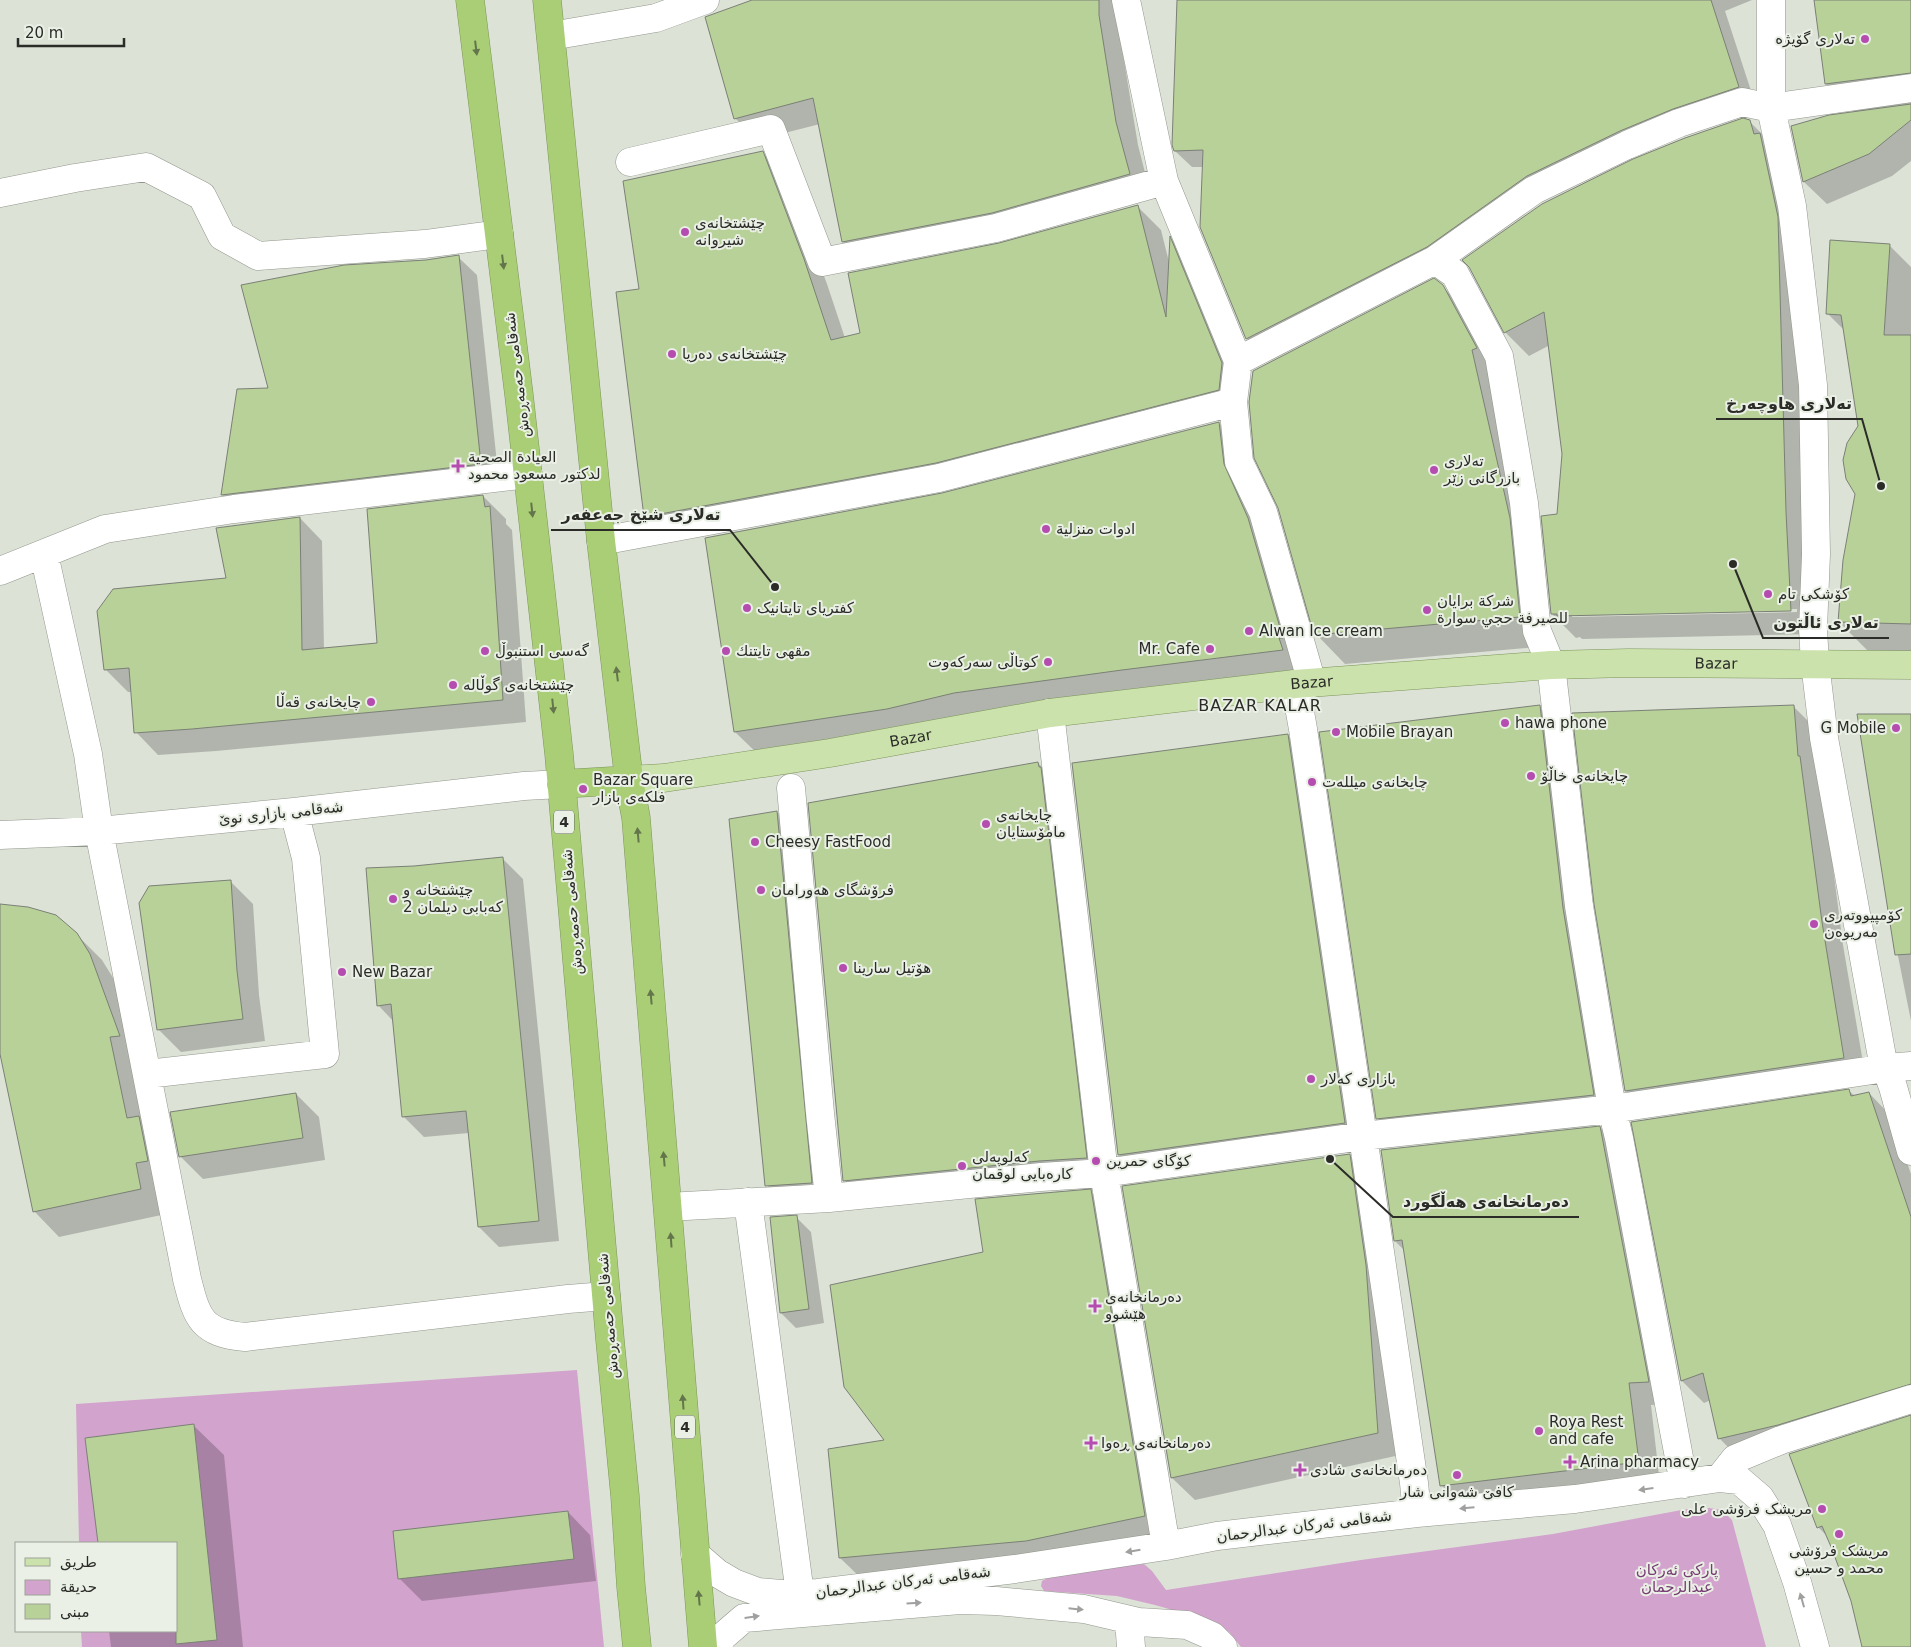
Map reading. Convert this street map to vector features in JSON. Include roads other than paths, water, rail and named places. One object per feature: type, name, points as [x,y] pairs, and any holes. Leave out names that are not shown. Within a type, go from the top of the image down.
[{"type":"highway","name":"شەقامی حەمەڕەش","points":[[470,0],[528,474],[561,784],[637,1647]]},
{"type":"highway","name":"4","points":[[547,0],[601,541],[629,780],[636,818],[704,1647]]},
{"type":"highway","points":[[561,784],[629,780]]},
{"type":"main road","name":"Bazar","points":[[629,780],[664,778],[830,753],[1050,713],[1303,684],[1551,665],[1628,663],[1911,665]]},
{"type":"street","points":[[551,36],[656,18],[705,0]]},
{"type":"street","points":[[1126,0],[1164,182],[1238,361],[1233,402],[1239,462],[1263,512],[1303,684],[1303,729],[1418,1513]]},
{"type":"street","points":[[1771,0],[1771,108],[1792,206],[1813,385],[1816,554],[1813,629],[1815,664],[1826,748],[1882,1057],[1899,1067]]},
{"type":"street","points":[[1238,361],[1435,260],[1534,190],[1627,145],[1742,102],[1771,108],[1911,88]]},
{"type":"street","points":[[630,162],[771,129],[822,262],[996,228],[1164,182]]},
{"type":"street","points":[[0,193],[75,178],[146,168],[202,196],[222,236],[258,256],[425,244],[499,234]]},
{"type":"street","points":[[1435,260],[1455,274],[1499,356],[1524,503],[1537,631],[1551,665],[1580,906],[1612,1109],[1620,1138],[1684,1484]]},
{"type":"street","points":[[601,541],[939,478],[1233,402]]},
{"type":"street","points":[[0,571],[105,529],[234,509],[528,474]]},
{"type":"street","points":[[44,554],[88,754],[99,831],[189,1287],[193,1303],[202,1320],[212,1330],[228,1336],[265,1336],[558,1300],[606,1296]]},
{"type":"street","points":[[1050,713],[1104,1173],[1166,1546]]},
{"type":"street","name":"شەقامی بازاری نوێ","points":[[0,835],[99,831],[294,812],[524,786],[561,784]]},
{"type":"street","points":[[791,788],[829,1198]]},
{"type":"street","points":[[147,1074],[325,1054],[306,858],[294,812]]},
{"type":"street","points":[[668,1207],[829,1198],[1041,1177],[1104,1173],[1363,1136],[1612,1109],[1899,1067]]},
{"type":"street","points":[[1899,1067],[1911,1151]]},
{"type":"street","points":[[748,1202],[800,1594]]},
{"type":"street","points":[[1720,1478],[1734,1459],[1782,1440],[1911,1400]]},
{"type":"street","name":"شەقامی ئەرکان عبدالرحمان","points":[[695,1554],[717,1573],[734,1583],[758,1592],[781,1594],[818,1593],[1015,1569],[1166,1546],[1205,1538],[1418,1513],[1575,1498],[1720,1478],[1739,1480],[1760,1498],[1777,1525],[1797,1582],[1815,1647]]},
{"type":"street","points":[[1015,1569],[1025,1604]]},
{"type":"street","name":"شەقامی ئەرکان عبدالرحمان","points":[[717,1647],[722,1637],[744,1618],[840,1608],[960,1600],[1084,1609],[1129,1620],[1187,1625],[1212,1636],[1223,1647]]},
{"type":"street","points":[[1129,1620],[1131,1647]]},
{"type":"place","name":"تەلاری گۆیژە","points":[[1865,39]]},
{"type":"place","name":"چێشتخانەی شیروانە","points":[[685,232]]},
{"type":"place","name":"چێشتخانەی دەریا","points":[[672,354]]},
{"type":"place","name":"العيادة الصحية لدكتور مسعود محمود","points":[[458,466]]},
{"type":"place","name":"تەلاری بازرگانی زێر","points":[[1434,470]]},
{"type":"place","name":"تەلاری هاوچەرخ","points":[[1881,486]]},
{"type":"place","name":"ادوات منزلية","points":[[1046,529]]},
{"type":"place","name":"تەلاری ئاڵتون","points":[[1733,564]]},
{"type":"place","name":"تەلاری شێخ جەعفەر","points":[[775,587]]},
{"type":"place","name":"کۆشکی تام","points":[[1768,594]]},
{"type":"place","name":"کفتریای تایتانیک","points":[[747,608]]},
{"type":"place","name":"شركة برايان للصيرفة حجي سوارة","points":[[1427,610]]},
{"type":"place","name":"Alwan Ice cream","points":[[1249,631]]},
{"type":"place","name":"Mr. Cafe","points":[[1210,649]]},
{"type":"place","name":"گەسی استنبوڵ","points":[[485,651]]},
{"type":"place","name":"مقهى تايتنك","points":[[726,651]]},
{"type":"place","name":"کوتاڵی سەرکەوت","points":[[1048,662]]},
{"type":"place","name":"چێشتخانەی گوڵالە","points":[[453,685]]},
{"type":"place","name":"چایخانەی قەڵا","points":[[371,702]]},
{"type":"place","name":"hawa phone","points":[[1505,723]]},
{"type":"place","name":"G Mobile","points":[[1896,728]]},
{"type":"place","name":"Mobile Brayan","points":[[1336,732]]},
{"type":"place","name":"چایخانەی خاڵۆ","points":[[1531,776]]},
{"type":"place","name":"چایخانەی میللەت","points":[[1312,782]]},
{"type":"place","name":"Bazar Square فلکەی بازار","points":[[583,789]]},
{"type":"place","name":"چایخانەی مامۆستایان","points":[[986,824]]},
{"type":"place","name":"Cheesy FastFood","points":[[755,842]]},
{"type":"place","name":"فرۆشگای هەورامان","points":[[761,890]]},
{"type":"place","name":"چێشتخانە و کەبابی دیلمان 2","points":[[393,899]]},
{"type":"place","name":"کۆمپیووتەری مەریوەن","points":[[1814,924]]},
{"type":"place","name":"هۆتیل سارینا","points":[[843,968]]},
{"type":"place","name":"New Bazar","points":[[342,972]]},
{"type":"place","name":"بازاری کەلار","points":[[1311,1079]]},
{"type":"place","name":"دەرمانخانەی هەڵگورد","points":[[1330,1159]]},
{"type":"place","name":"کۆگای حمرین","points":[[1096,1161]]},
{"type":"place","name":"کەلوپەلی کارەبایی لوقمان","points":[[962,1166]]},
{"type":"place","name":"دەرمانخانەی هێشوو","points":[[1095,1306]]},
{"type":"place","name":"Roya Rest and cafe","points":[[1539,1431]]},
{"type":"place","name":"دەرمانخانەی ڕەوا","points":[[1091,1443]]},
{"type":"place","name":"Arina pharmacy","points":[[1570,1462]]},
{"type":"place","name":"دەرمانخانەی شادی","points":[[1300,1470]]},
{"type":"place","name":"کافێ شەوانی شار","points":[[1457,1475]]},
{"type":"place","name":"مریشک فرۆشی علی","points":[[1822,1509]]},
{"type":"place","name":"مریشک فرۆشی محمد و حسین","points":[[1839,1534]]},
{"type":"district","name":"BAZAR KALAR","points":[[1260,705]]},
{"type":"park label","name":"پارکی ئەرکان عبدالرحمان","points":[[1677,1578]]}]
